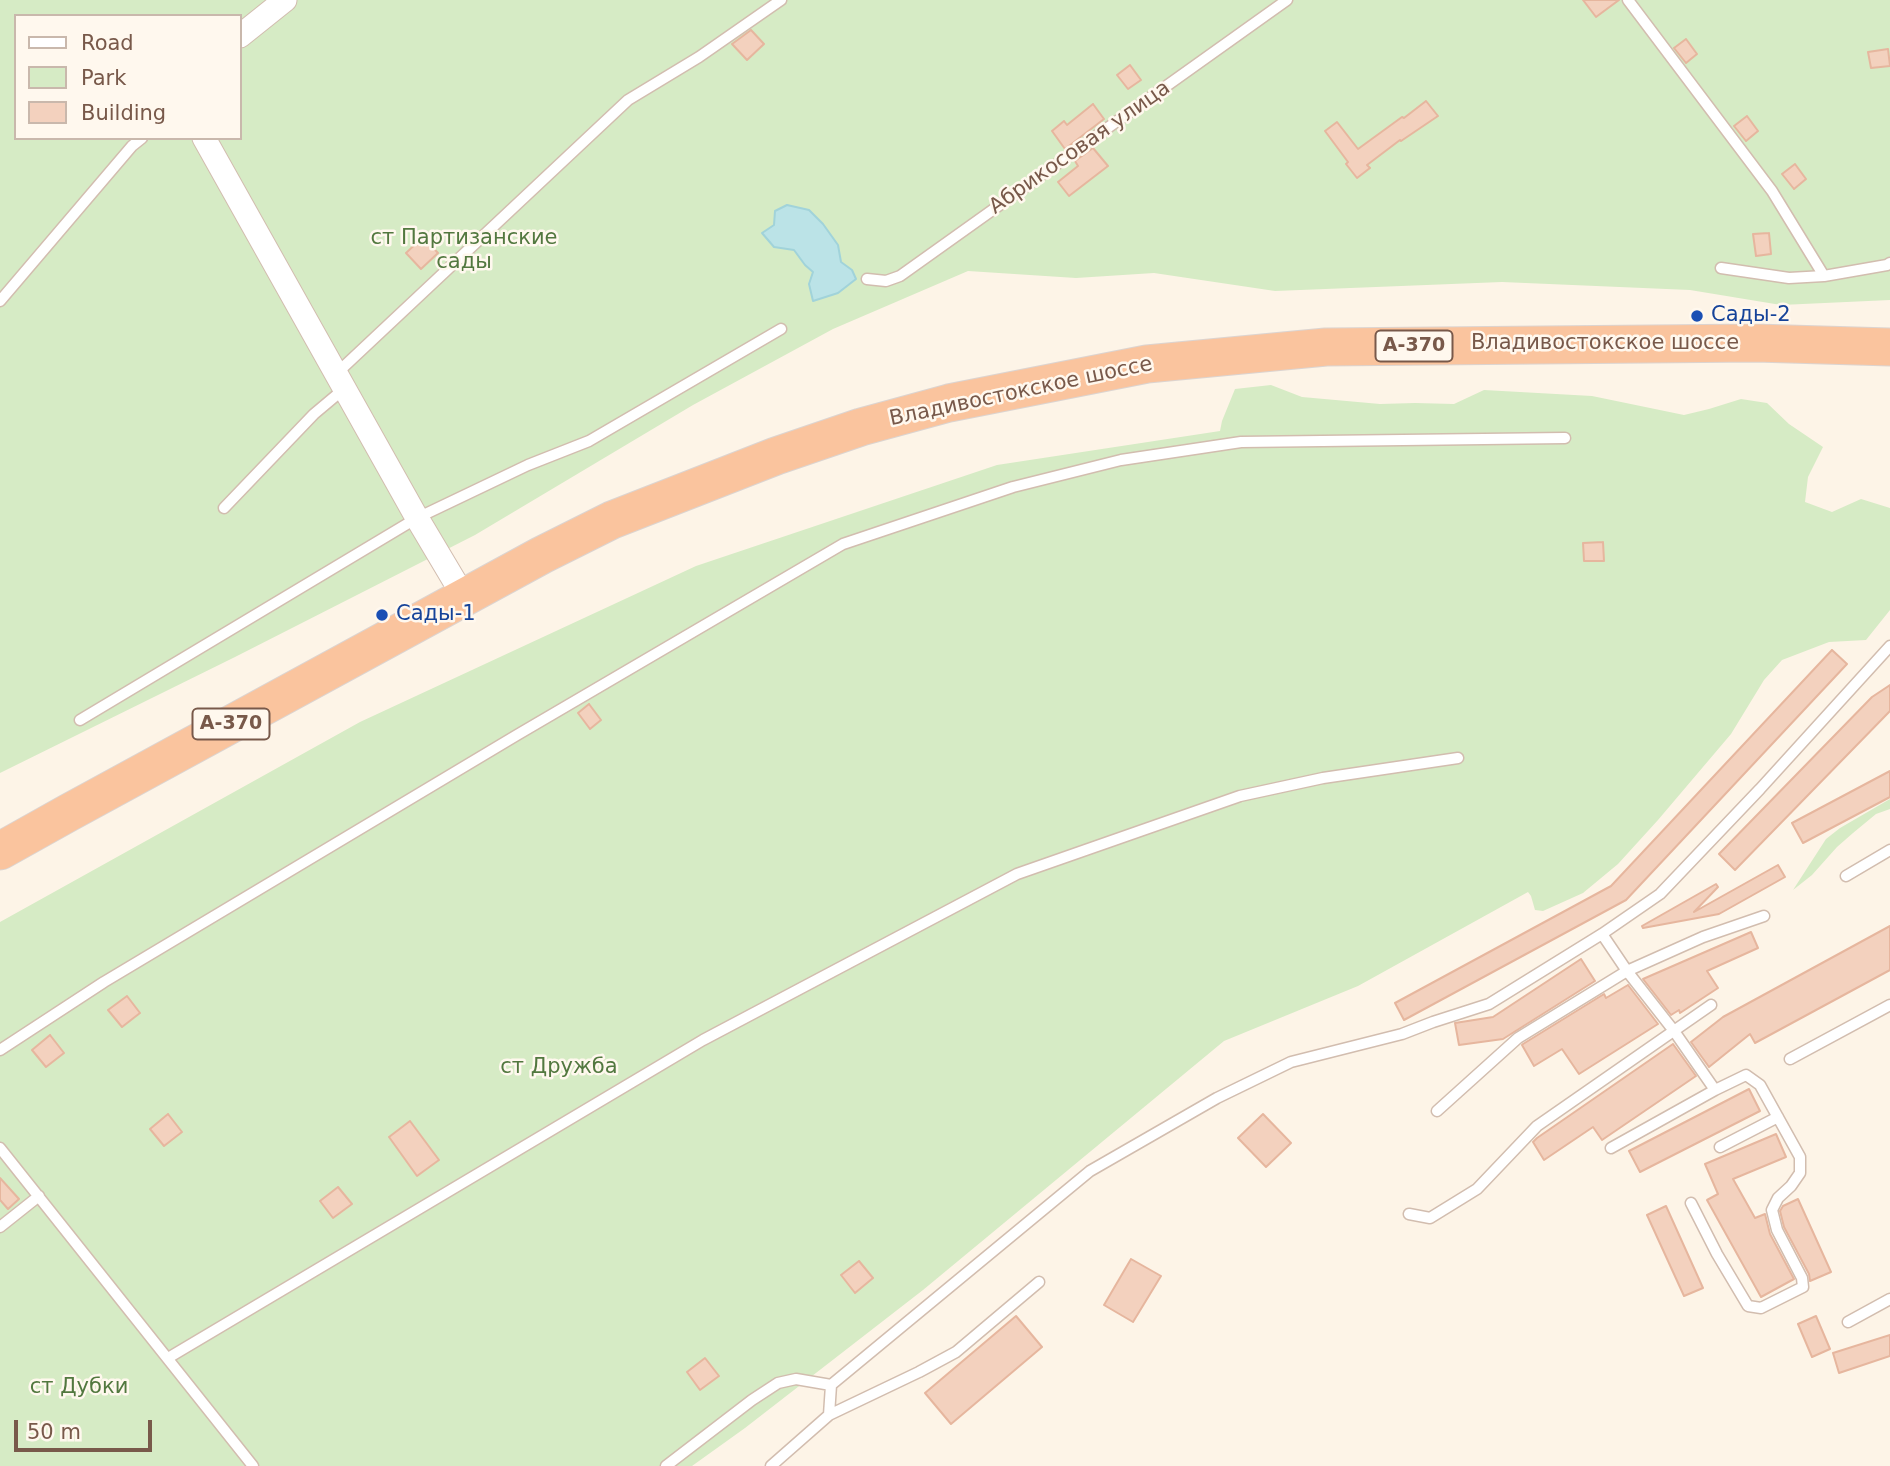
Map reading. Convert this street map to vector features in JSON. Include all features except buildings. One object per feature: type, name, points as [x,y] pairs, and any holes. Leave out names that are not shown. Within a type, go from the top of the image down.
[{"type":"highway","name":"Владивостокское шоссе","points":[[0,851],[464,597],[612,520],[776,456],[861,427],[949,403],[1147,364],[1326,347],[1756,344],[1890,347]]},
{"type":"street","points":[[242,34],[285,0]]},
{"type":"street","points":[[205,140],[464,597]]},
{"type":"lane","points":[[224,508],[314,414],[341,380],[628,100],[699,57],[781,0]]},
{"type":"lane","name":"Абрикосовая улица","points":[[867,279],[886,281],[900,276],[1287,0]]},
{"type":"lane","points":[[1628,0],[1772,191],[1824,276]]},
{"type":"lane","points":[[0,302],[140,140]]},
{"type":"lane","points":[[1721,268],[1789,278],[1824,276],[1890,263]]},
{"type":"lane","points":[[80,720],[417,518],[528,465],[589,441],[781,328]]},
{"type":"lane","points":[[0,1049],[104,982],[843,544],[1013,487],[1121,460],[1241,442],[1565,438]]},
{"type":"lane","points":[[829,1415],[831,1385],[1090,1171],[1217,1098],[1291,1062],[1402,1034],[1489,1004],[1602,934],[1660,894],[1890,646]]},
{"type":"lane","points":[[168,1358],[703,1040],[1017,874],[1240,796],[1324,778],[1458,758]]},
{"type":"lane","points":[[1846,876],[1890,850]]},
{"type":"lane","points":[[1437,1111],[1518,1038],[1627,971],[1703,937],[1764,916]]},
{"type":"lane","points":[[1602,934],[1716,1090]]},
{"type":"lane","points":[[1409,1214],[1430,1218],[1478,1189],[1537,1126],[1711,1005]]},
{"type":"lane","points":[[1790,1059],[1890,1005]]},
{"type":"lane","points":[[1611,1148],[1746,1075],[1760,1085],[1800,1157],[1800,1173],[1778,1198],[1772,1210],[1777,1230],[1802,1278],[1803,1287],[1761,1308],[1748,1306],[1691,1203]]},
{"type":"lane","points":[[1720,1147],[1778,1117]]},
{"type":"lane","points":[[0,1147],[253,1466]]},
{"type":"lane","points":[[0,1227],[39,1196]]},
{"type":"lane","points":[[771,1466],[829,1415],[956,1352],[1039,1282]]},
{"type":"lane","points":[[1848,1322],[1890,1299]]},
{"type":"lane","points":[[666,1466],[778,1383],[796,1379],[831,1385]]},
{"type":"green space","name":"ст Партизанские сады","points":[[0,0],[1890,0],[1890,300],[1781,305],[1690,290],[1502,282],[1275,291],[1154,273],[1076,278],[968,271],[833,329],[693,405],[475,535],[0,773]]},
{"type":"green space","name":"ст Дружба","points":[[1271,385],[1302,397],[1380,404],[1454,404],[1484,390],[1592,396],[1684,415],[1741,399],[1767,403],[1789,424],[1823,447],[1808,477],[1805,502],[1832,512],[1861,499],[1890,508],[1890,610],[1866,640],[1829,642],[1782,660],[1764,680],[1731,734],[1658,820],[1618,864],[1583,893],[1543,911],[1535,910],[1528,892],[1358,986],[1224,1041],[923,1290],[692,1466],[0,1466],[0,922],[360,722],[696,566],[997,465],[1220,431],[1235,389]]},
{"type":"green space","points":[[1890,799],[1890,809],[1876,814],[1853,833],[1812,875],[1793,890],[1826,839]]},
{"type":"water","points":[[787,205],[809,210],[838,245],[841,262],[852,270],[856,279],[838,293],[813,301],[809,284],[813,272],[794,250],[774,247],[762,233],[774,225],[775,211]]},
{"type":"place","name":"Сады-2","points":[[1697,316]]},
{"type":"place","name":"Сады-1","points":[[382,615]]},
{"type":"park label","name":"ст Дубки","points":[[79,1388]]}]
